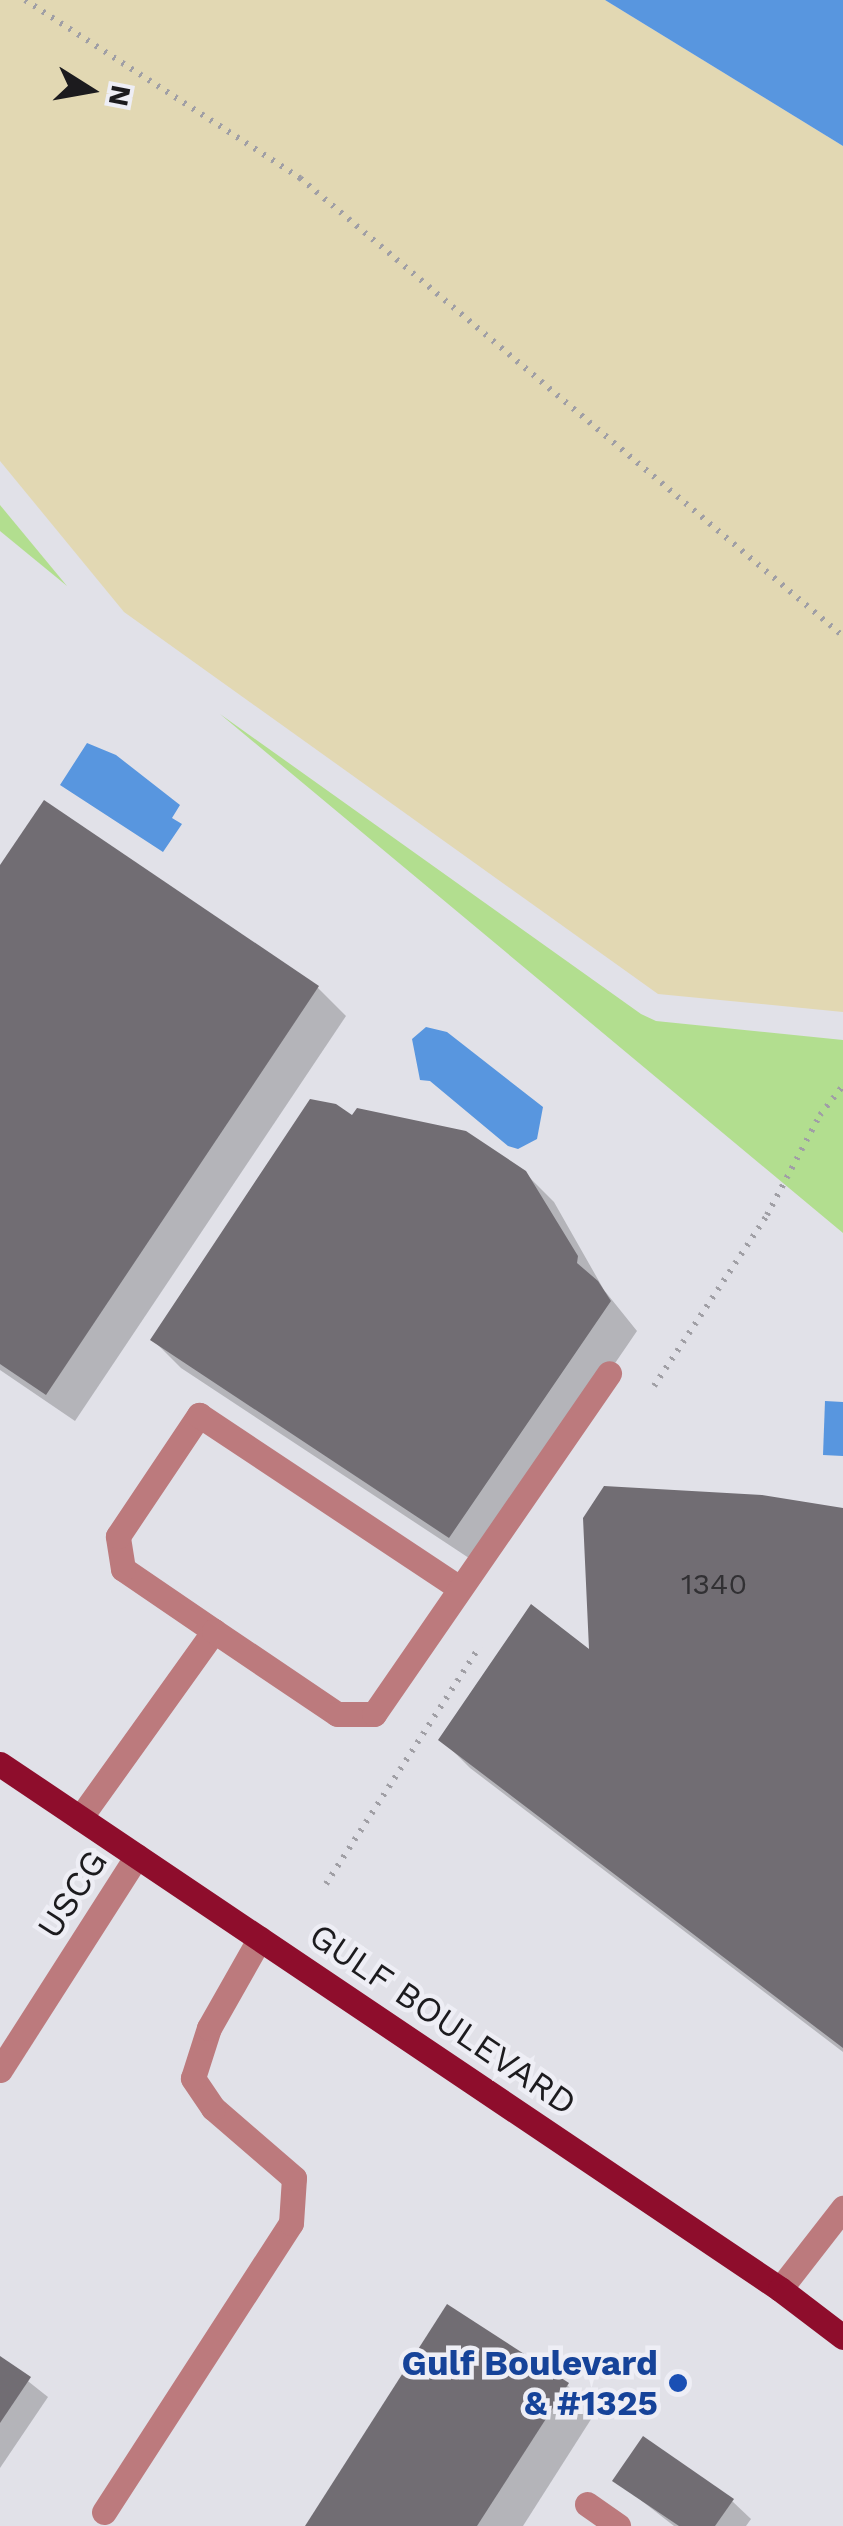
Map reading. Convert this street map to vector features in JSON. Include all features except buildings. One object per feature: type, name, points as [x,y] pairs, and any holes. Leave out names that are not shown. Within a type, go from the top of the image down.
[{"type":"main road","name":"GULF BOULEVARD","points":[[0,1764],[780,2289],[843,2337]]},
{"type":"lane","points":[[459,1588],[199,1415],[118,1536],[123,1569],[337,1714],[374,1714],[609,1373]]},
{"type":"lane","points":[[80,1818],[214,1632]]},
{"type":"lane","name":"USCG","points":[[0,2070],[138,1856]]},
{"type":"lane","points":[[104,2512],[291,2224],[294,2178],[213,2108],[192,2078],[208,2028],[260,1938]]},
{"type":"lane","points":[[780,2289],[843,2208]]},
{"type":"lane","points":[[587,2504],[618,2526]]},
{"type":"path","points":[[26,0],[300,178],[843,636]]},
{"type":"path","points":[[704,1308],[767,1215],[820,1115],[843,1086]]},
{"type":"path","points":[[698,1318],[707,1324]]},
{"type":"green space","points":[[0,505],[67,586],[0,531]]},
{"type":"green space","points":[[220,714],[641,1014],[656,1021],[843,1040],[843,1233]]},
{"type":"sand","points":[[0,0],[605,0],[843,146],[843,1012],[658,994],[124,612],[0,461]]},
{"type":"water","points":[[605,0],[843,0],[843,146]]},
{"type":"water","points":[[87,743],[116,755],[180,805],[172,818],[182,824],[163,852],[60,785]]},
{"type":"water","points":[[426,1027],[447,1032],[543,1107],[537,1139],[518,1149],[508,1146],[430,1081],[420,1080],[412,1039]]},
{"type":"water","points":[[825,1401],[843,1402],[843,1456],[823,1455]]},
{"type":"place","name":"Gulf Boulevard & #1325","points":[[678,2383]]}]
